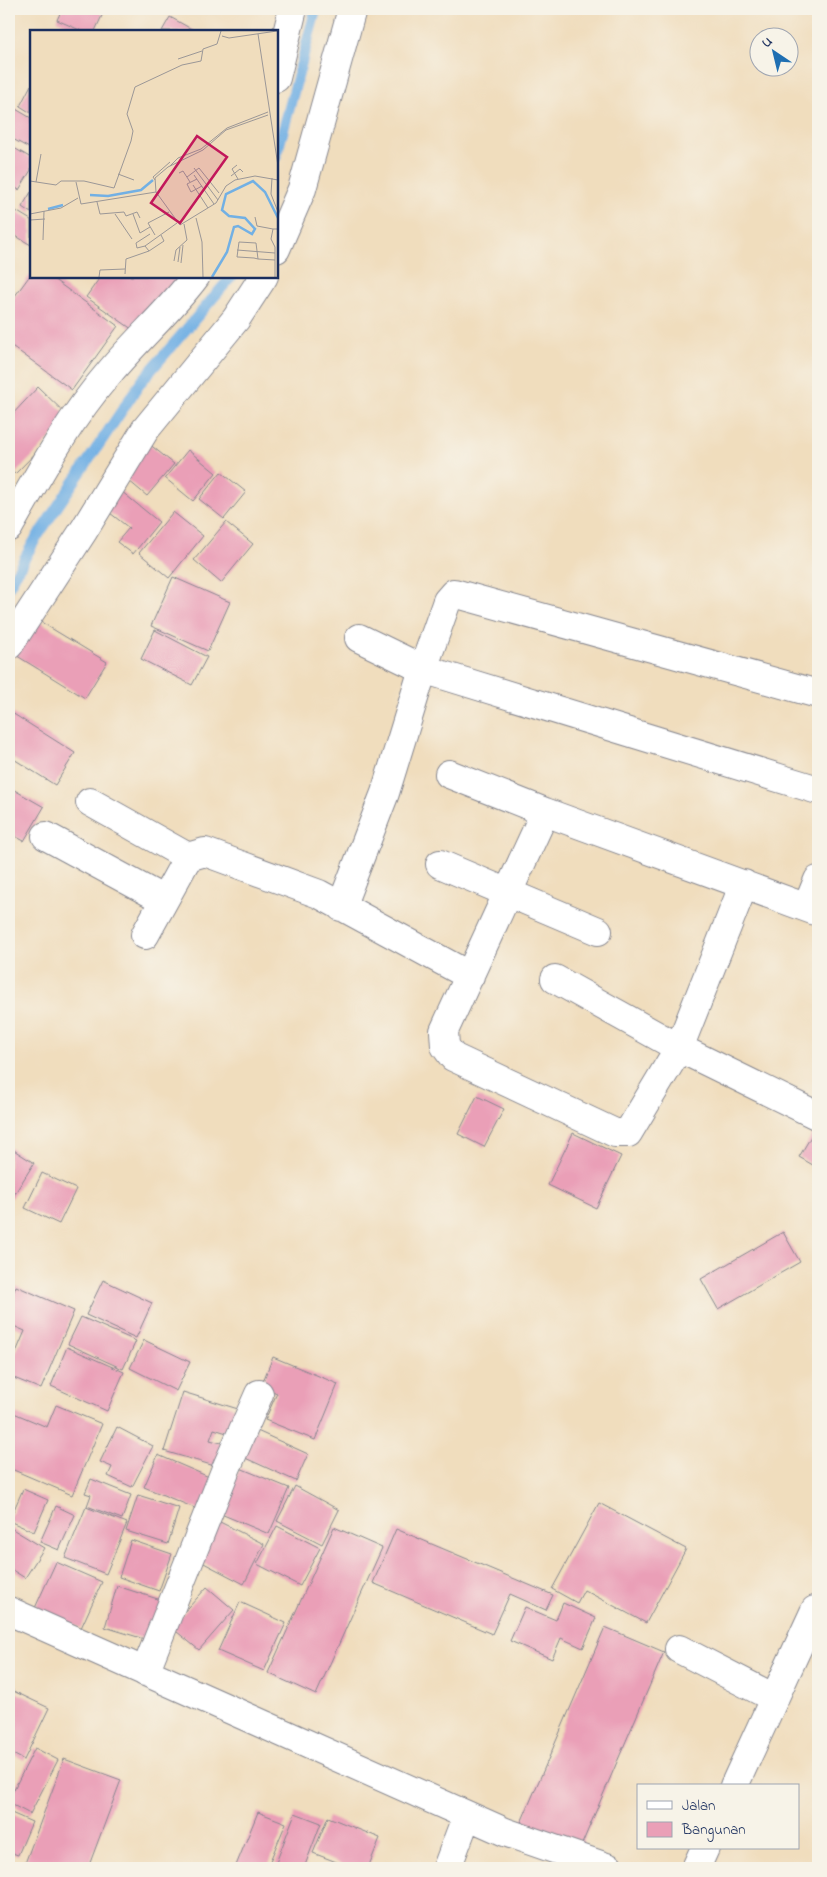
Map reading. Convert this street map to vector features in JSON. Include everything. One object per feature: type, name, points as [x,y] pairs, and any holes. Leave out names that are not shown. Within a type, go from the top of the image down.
[{"type":"street","points":[[278,70],[293,9]]},
{"type":"street","points":[[278,244],[302,189],[352,9]]},
{"type":"street","points":[[9,527],[48,459],[108,373],[154,326],[194,278]]},
{"type":"street","points":[[9,645],[84,530],[145,430],[236,319],[263,278]]},
{"type":"street","points":[[341,907],[385,793],[423,669],[447,601],[454,592],[818,694]]},
{"type":"street","points":[[360,638],[423,669],[818,790]]},
{"type":"street","points":[[449,774],[546,812],[813,910],[818,880]]},
{"type":"street","points":[[90,802],[188,856],[205,852],[306,888],[470,976]]},
{"type":"street","points":[[546,812],[444,1031],[446,1046],[453,1057],[615,1133],[628,1133],[679,1048],[744,884]]},
{"type":"street","points":[[46,836],[164,900]]},
{"type":"street","points":[[145,935],[188,856]]},
{"type":"street","points":[[440,864],[510,892],[598,931]]},
{"type":"street","points":[[555,979],[679,1048],[818,1116]]},
{"type":"street","points":[[144,1672],[225,1470],[259,1394]]},
{"type":"street","points":[[735,1784],[815,1610]]},
{"type":"street","points":[[9,1611],[505,1832],[609,1868]]},
{"type":"street","points":[[679,1649],[774,1698]]},
{"type":"street","points":[[447,1868],[467,1815]]},
{"type":"street","points":[[696,1868],[704,1850]]},
{"type":"building","points":[[62,9],[105,9],[95,30],[80,30],[57,20]]},
{"type":"building","points":[[170,17],[193,30],[163,30]]},
{"type":"building","points":[[30,87],[30,112],[20,106]]},
{"type":"building","points":[[14,108],[30,117],[30,148],[9,137],[9,117]]},
{"type":"building","points":[[9,145],[30,157],[30,172],[19,190],[9,184]]},
{"type":"building","points":[[30,194],[30,212],[22,207]]},
{"type":"building","points":[[16,211],[30,219],[30,244],[9,232],[9,223]]},
{"type":"building","points":[[30,275],[30,278],[52,278],[118,326],[72,390],[9,344],[9,304]]},
{"type":"building","points":[[100,278],[179,278],[139,334],[86,297]]},
{"type":"building","points":[[38,387],[70,418],[15,474],[9,468],[9,418]]},
{"type":"building","points":[[148,443],[174,464],[147,496],[122,475]]},
{"type":"building","points":[[188,450],[216,473],[193,501],[165,478]]},
{"type":"building","points":[[221,472],[246,492],[224,519],[199,499]]},
{"type":"building","points":[[121,491],[159,522],[133,554],[117,542],[129,528],[105,509]]},
{"type":"building","points":[[173,512],[203,536],[169,578],[139,553]]},
{"type":"building","points":[[226,522],[253,544],[221,583],[194,560]]},
{"type":"building","points":[[173,577],[230,602],[208,651],[151,626]]},
{"type":"building","points":[[36,619],[107,662],[85,698],[14,654]]},
{"type":"building","points":[[155,630],[207,657],[192,685],[141,659]]},
{"type":"building","points":[[12,713],[75,753],[55,785],[9,756],[9,718]]},
{"type":"building","points":[[9,787],[44,807],[24,841],[9,833]]},
{"type":"building","points":[[477,1096],[504,1109],[484,1147],[458,1134]]},
{"type":"building","points":[[573,1133],[621,1156],[596,1208],[548,1185]]},
{"type":"building","points":[[813,1133],[818,1137],[818,1168],[799,1157]]},
{"type":"building","points":[[9,1147],[34,1163],[12,1198],[9,1196]]},
{"type":"building","points":[[42,1173],[76,1189],[59,1224],[25,1208]]},
{"type":"building","points":[[783,1232],[800,1262],[718,1309],[701,1279]]},
{"type":"building","points":[[103,1280],[152,1303],[136,1338],[86,1315]]},
{"type":"building","points":[[16,1286],[74,1311],[41,1389],[9,1376],[9,1369],[25,1331],[9,1324],[9,1303]]},
{"type":"building","points":[[81,1317],[136,1341],[123,1369],[68,1344]]},
{"type":"building","points":[[144,1340],[190,1362],[176,1391],[130,1368]]},
{"type":"building","points":[[67,1347],[124,1372],[107,1411],[51,1386]]},
{"type":"building","points":[[273,1357],[338,1384],[315,1440],[265,1420],[277,1393],[261,1386]]},
{"type":"building","points":[[183,1392],[238,1409],[230,1434],[214,1429],[210,1440],[225,1444],[218,1467],[164,1451]]},
{"type":"building","points":[[56,1405],[102,1424],[72,1495],[9,1468],[9,1411],[47,1427]]},
{"type":"building","points":[[117,1427],[153,1446],[132,1487],[108,1476],[112,1467],[100,1462]]},
{"type":"building","points":[[255,1430],[308,1454],[296,1481],[243,1457]]},
{"type":"building","points":[[158,1455],[216,1480],[202,1511],[144,1487]]},
{"type":"building","points":[[240,1468],[289,1488],[269,1534],[221,1514]]},
{"type":"building","points":[[91,1479],[131,1495],[122,1519],[87,1506],[91,1495],[85,1493]]},
{"type":"building","points":[[295,1486],[339,1510],[322,1544],[277,1521]]},
{"type":"building","points":[[23,1489],[48,1500],[34,1532],[9,1521]]},
{"type":"building","points":[[138,1495],[179,1508],[168,1544],[126,1531]]},
{"type":"building","points":[[599,1503],[686,1549],[646,1623],[584,1590],[577,1603],[552,1589]]},
{"type":"building","points":[[56,1506],[75,1515],[59,1550],[40,1542]]},
{"type":"building","points":[[86,1507],[127,1523],[106,1574],[65,1558]]},
{"type":"building","points":[[220,1522],[264,1544],[244,1584],[200,1561]]},
{"type":"building","points":[[277,1526],[320,1548],[300,1586],[257,1564]]},
{"type":"building","points":[[9,1527],[44,1548],[25,1578],[9,1568]]},
{"type":"building","points":[[334,1527],[382,1548],[316,1695],[268,1673]]},
{"type":"building","points":[[396,1529],[553,1595],[546,1610],[510,1594],[492,1634],[373,1583]]},
{"type":"building","points":[[131,1540],[172,1554],[159,1591],[119,1577]]},
{"type":"building","points":[[56,1562],[102,1582],[81,1628],[35,1608]]},
{"type":"building","points":[[117,1586],[164,1601],[151,1641],[105,1627]]},
{"type":"building","points":[[207,1587],[234,1610],[199,1650],[171,1627]]},
{"type":"building","points":[[240,1602],[286,1623],[264,1671],[218,1651]]},
{"type":"building","points":[[563,1603],[596,1618],[583,1648],[561,1638],[552,1659],[510,1641],[525,1607],[556,1620]]},
{"type":"building","points":[[605,1627],[664,1652],[579,1851],[520,1825]]},
{"type":"building","points":[[9,1689],[49,1708],[24,1760],[9,1752]]},
{"type":"building","points":[[35,1748],[58,1760],[30,1814],[9,1803],[9,1799]]},
{"type":"building","points":[[64,1759],[121,1780],[88,1868],[30,1868],[24,1866]]},
{"type":"building","points":[[9,1812],[32,1822],[18,1855],[9,1852]]},
{"type":"building","points":[[258,1812],[286,1823],[267,1868],[235,1868]]},
{"type":"building","points":[[295,1813],[321,1823],[304,1868],[274,1868]]},
{"type":"building","points":[[328,1817],[380,1838],[368,1868],[352,1868],[313,1853]]},
{"type":"waterway","points":[[278,150],[316,9]]},
{"type":"waterway","points":[[9,586],[35,540],[141,382],[230,278]]}]
